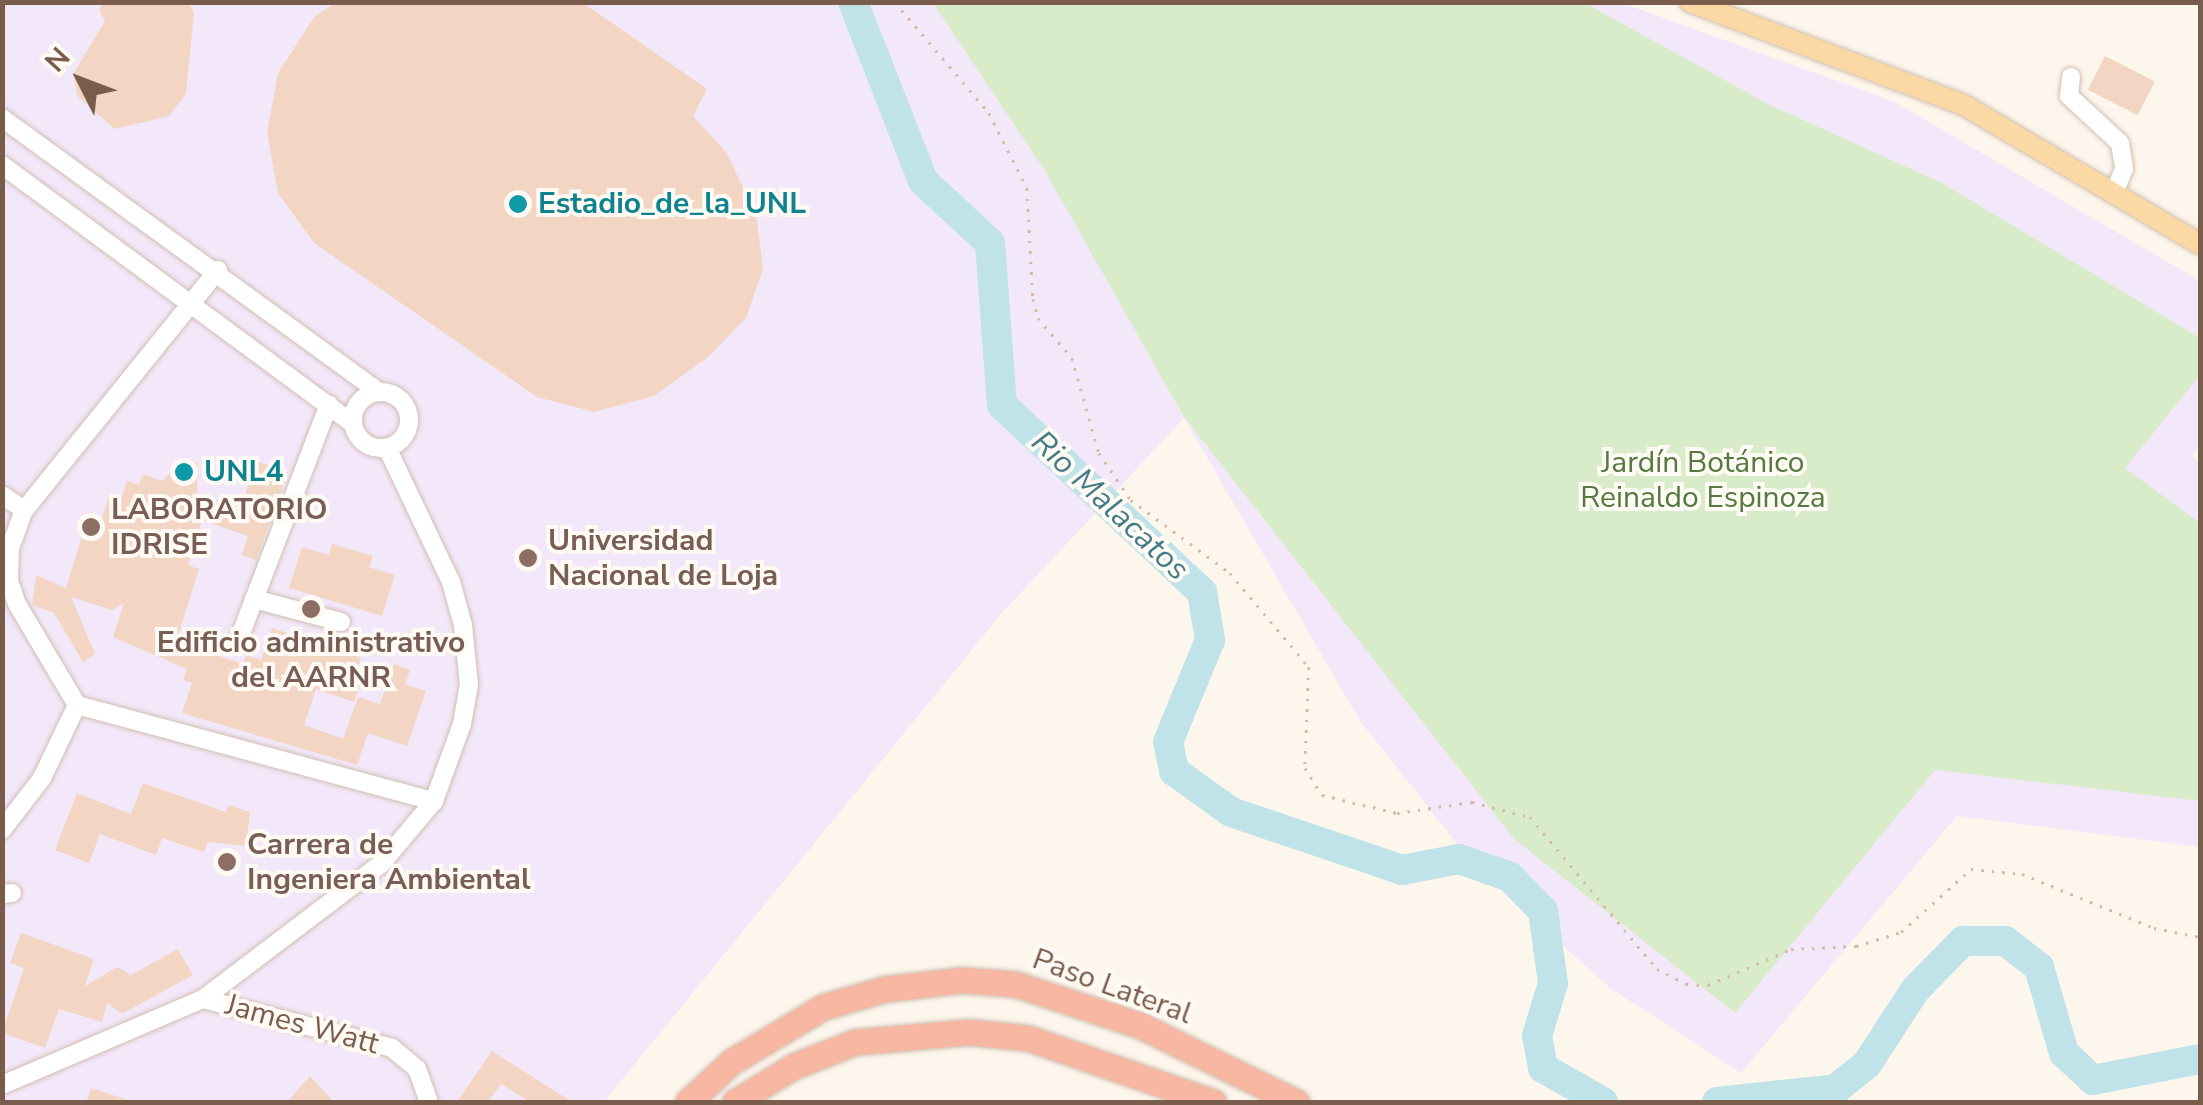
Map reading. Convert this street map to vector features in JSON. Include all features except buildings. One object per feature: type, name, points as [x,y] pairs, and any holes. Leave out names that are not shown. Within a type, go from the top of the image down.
[{"type":"highway","name":"Paso Lateral","points":[[688,1102],[731,1062],[823,1006],[884,989],[962,980],[1016,984],[1141,1026],[1296,1102]]},
{"type":"highway","points":[[735,1102],[794,1066],[855,1042],[970,1032],[1028,1038],[1214,1102]]},
{"type":"main road","points":[[1690,2],[1962,104],[2115,190],[2200,244]]},
{"type":"street","points":[[2071,77],[2069,96],[2120,143],[2124,169],[2115,190]]},
{"type":"street","points":[[2,118],[218,270],[379,392],[397,397],[408,411],[403,438],[387,448],[368,446],[353,424],[329,404],[2,165]]},
{"type":"street","points":[[218,270],[24,510],[10,548],[8,581],[77,704],[434,802]]},
{"type":"street","points":[[353,424],[359,402],[379,392]]},
{"type":"street","points":[[240,636],[329,404]]},
{"type":"street","points":[[2,1085],[203,1000],[380,864],[434,802],[466,704],[463,625],[451,582],[387,448]]},
{"type":"street","points":[[2,495],[24,510]]},
{"type":"street","points":[[254,599],[340,622]]},
{"type":"street","points":[[2,830],[42,778],[77,704]]},
{"type":"street","name":"James Watt","points":[[203,1000],[392,1048],[417,1069],[429,1102]]},
{"type":"path","points":[[895,2],[989,113],[1027,188],[1032,299],[1038,318],[1072,358],[1099,452],[1130,500],[1230,573],[1309,666],[1305,768],[1322,795],[1397,812],[1472,802],[1530,817],[1568,856],[1657,969],[1686,984],[1708,986],[1791,950],[1856,946],[1900,932],[1971,869],[2022,874],[2154,928],[2200,937]]},
{"type":"shaded area","name":"Universidad Nacional de Loja","points":[[2,3],[1622,3],[1895,102],[2200,281],[2200,446],[2192,456],[2200,463],[2200,847],[1957,816],[1741,1073],[1610,988],[1474,865],[1360,721],[1184,418],[1001,614],[604,1102],[3,1102]]},
{"type":"green space","name":"Jardín Botánico Reinaldo Espinoza","points":[[933,3],[1585,3],[1768,104],[1942,183],[2200,338],[2200,375],[2125,468],[2200,523],[2200,801],[1935,770],[1735,1013],[1514,839],[1184,417],[1045,171]]},
{"type":"waterway","name":"Rio Malacatos","points":[[853,2],[923,181],[990,243],[1002,405],[1202,592],[1210,640],[1168,742],[1174,771],[1231,812],[1402,870],[1459,859],[1510,877],[1543,911],[1553,983],[1537,1036],[1543,1068],[1603,1102]]},
{"type":"waterway","name":"Rio Malacatos","points":[[1717,1102],[1836,1089],[1867,1064],[1915,990],[1963,941],[2005,941],[2039,967],[2064,1053],[2093,1080],[2200,1059]]},
{"type":"place","name":"Estadio_de_la_UNL","points":[[518,204]]},
{"type":"place","name":"UNL4","points":[[184,472]]},
{"type":"place","name":"LABORATORIO IDRISE","points":[[91,527]]},
{"type":"place","name":"Universidad Nacional de Loja","points":[[528,558]]},
{"type":"place","name":"Edificio administrativo del AARNR","points":[[311,609]]},
{"type":"place","name":"Carrera de Ingeniera Ambiental","points":[[227,862]]}]
